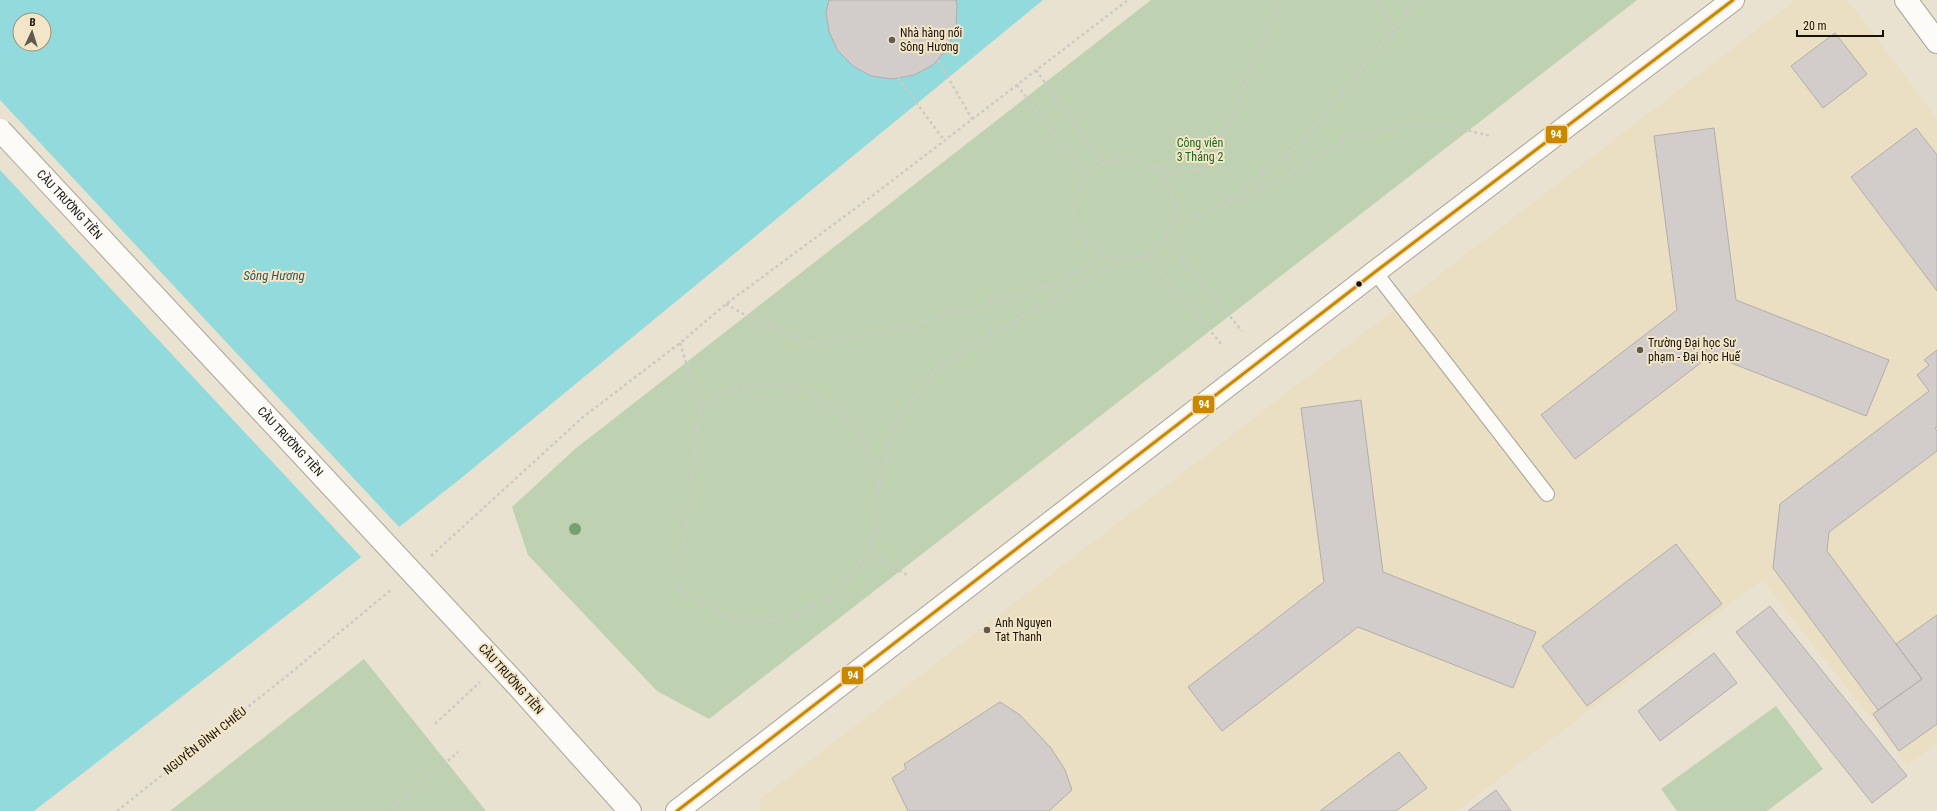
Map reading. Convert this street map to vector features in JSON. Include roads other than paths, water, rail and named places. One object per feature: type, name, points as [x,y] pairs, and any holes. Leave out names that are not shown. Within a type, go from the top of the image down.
[{"type":"main road","points":[[677,811],[1375,272],[1733,0]]},
{"type":"main road","points":[[1906,0],[1937,42]]},
{"type":"main road","name":"CẦU TRƯỜNG TIỀN","points":[[0,130],[516,684],[578,755],[630,811]]},
{"type":"lane","points":[[1375,272],[1547,494]]},
{"type":"water","name":"Sông Hương","points":[[0,0],[1043,0],[460,479],[308,599],[34,811],[0,811]]},
{"type":"place","name":"Nhà hàng nổi Sông Hương","points":[[892,40]]},
{"type":"place","name":"Trường Đại học Sư phạm - Đại học Huế","points":[[1640,350]]},
{"type":"place","name":"Anh Nguyen Tat Thanh","points":[[987,630]]},
{"type":"park label","name":"Công viên 3 Tháng 2","points":[[1200,150]]}]
